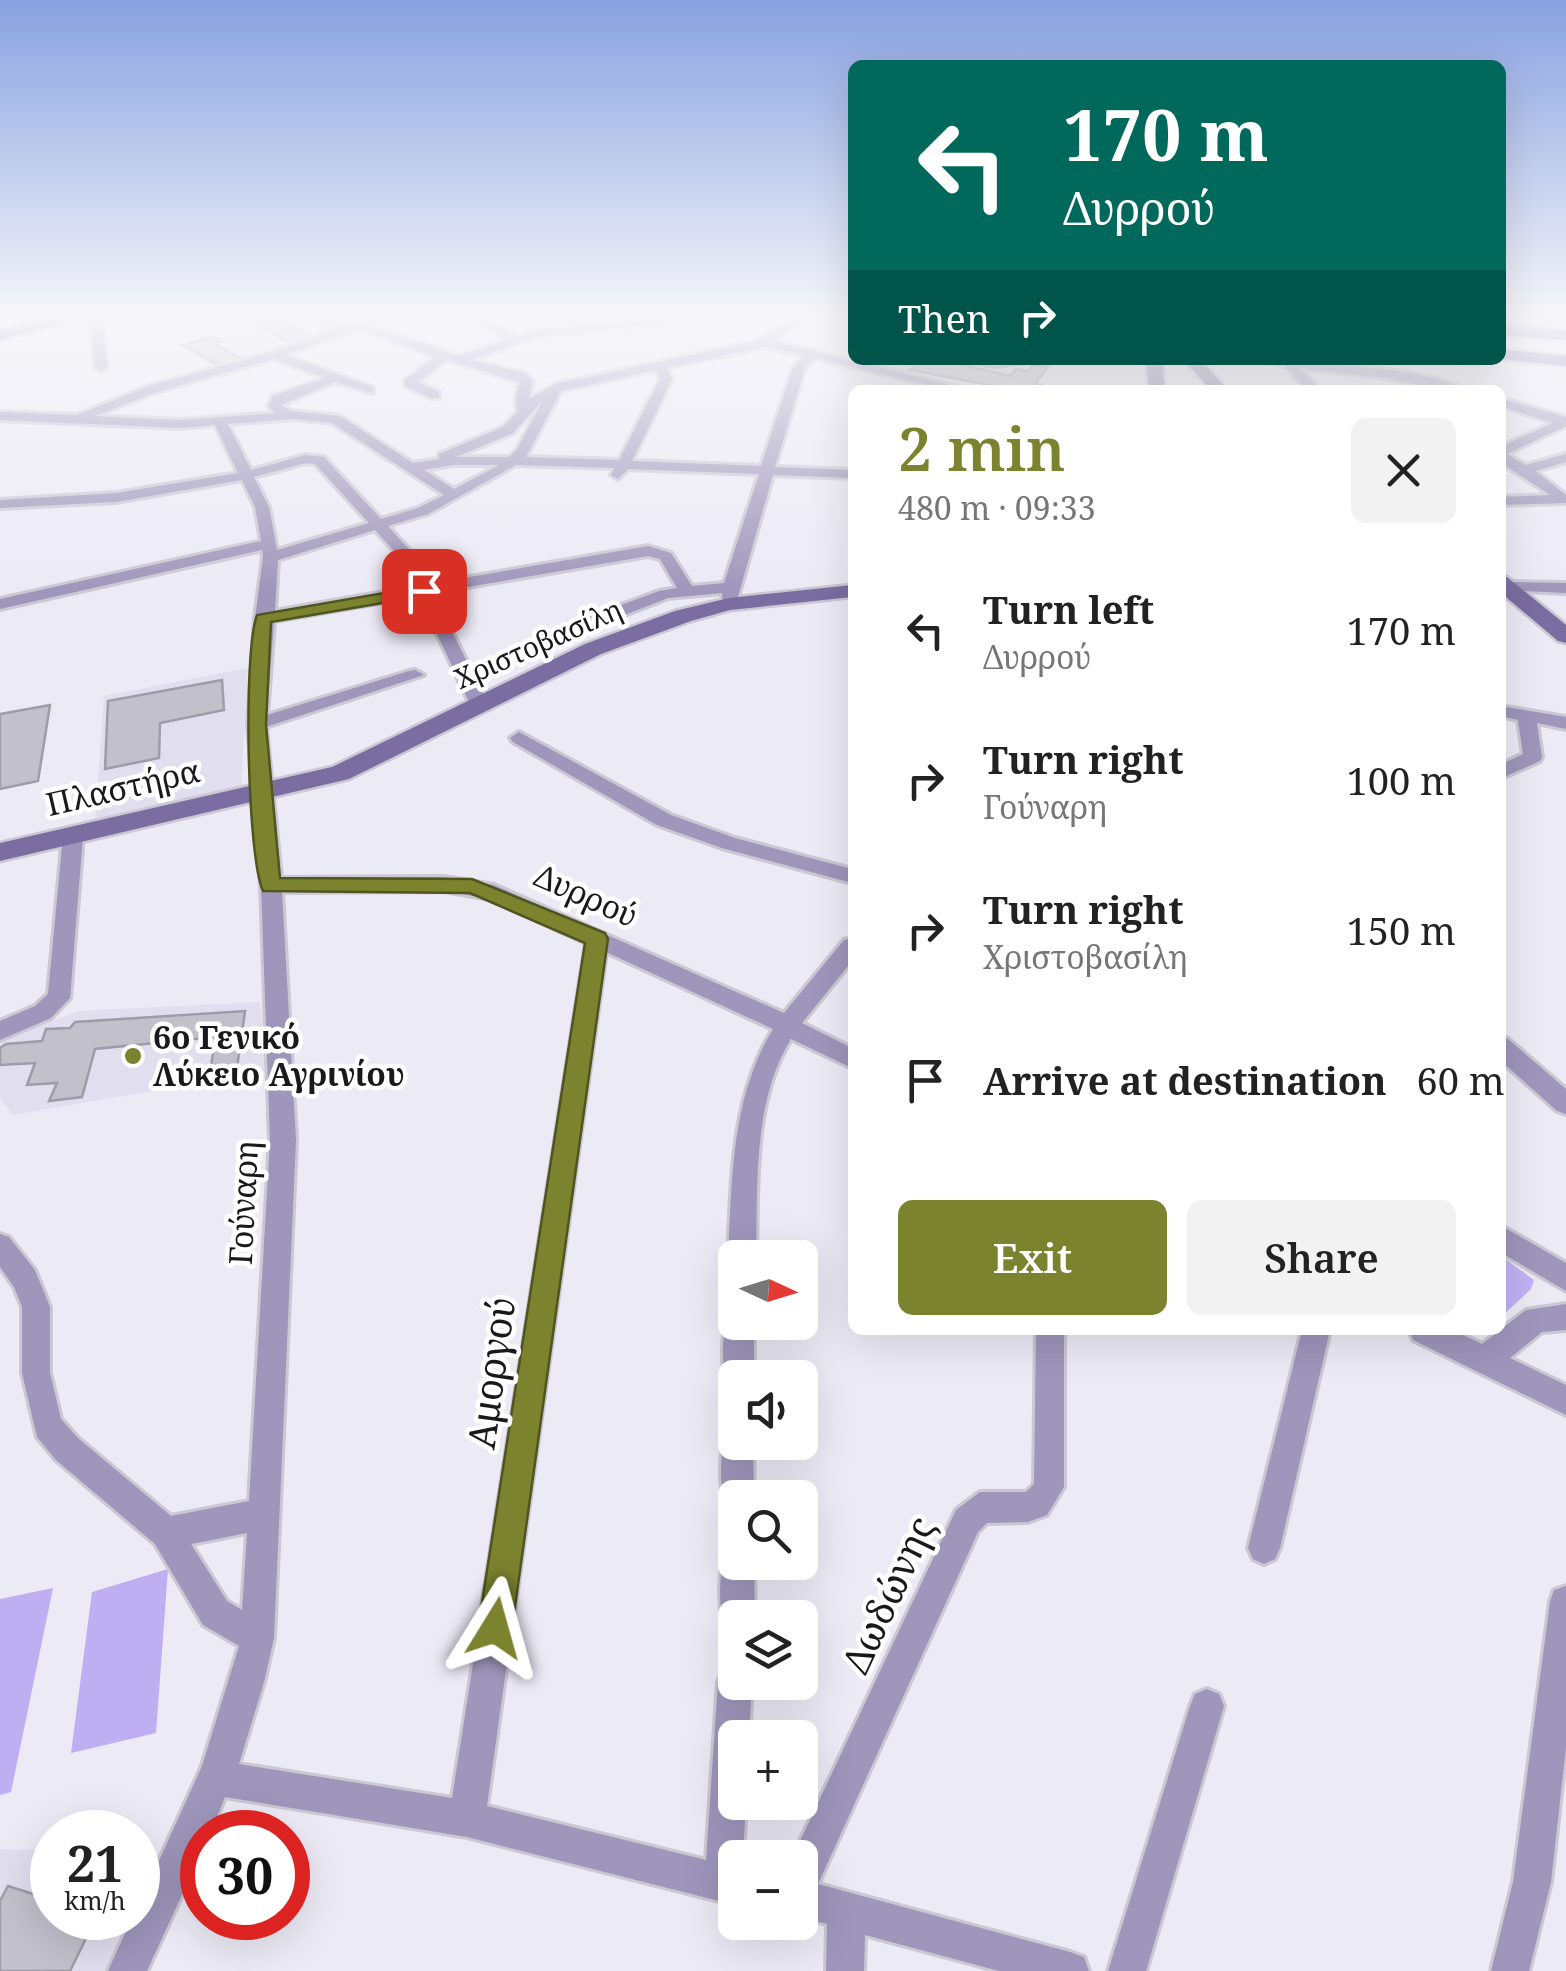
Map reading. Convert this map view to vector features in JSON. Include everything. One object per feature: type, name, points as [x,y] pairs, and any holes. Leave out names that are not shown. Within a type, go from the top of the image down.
[{"type":"main road","points":[[1506,586],[1566,636]]},
{"type":"main road","name":"Χριστοβασίλη","points":[[260,793],[365,763],[478,702],[622,638],[730,596],[848,590]]},
{"type":"main road","name":"Πλαστήρα","points":[[0,852],[260,793]]},
{"type":"street","points":[[75,420],[102,409]]},
{"type":"street","points":[[279,409],[288,415]]},
{"type":"street","points":[[428,469],[508,430],[528,409]]},
{"type":"street","points":[[0,604],[381,526],[454,496],[509,465],[543,409]]},
{"type":"street","points":[[622,469],[651,409]]},
{"type":"street","points":[[565,632],[644,600],[686,589],[730,596],[785,409]]},
{"type":"street","points":[[1523,409],[1565,422]]},
{"type":"street","points":[[0,419],[18,416],[221,424],[288,415],[339,420],[428,469],[454,496]]},
{"type":"street","points":[[1506,451],[1565,422]]},
{"type":"street","name":"Γούναρη","points":[[127,1971],[216,1778],[250,1676],[257,1638],[283,1140],[271,886],[257,724],[270,550],[262,507],[221,424]]},
{"type":"street","points":[[1506,458],[1564,499]]},
{"type":"street","points":[[1524,470],[1566,458]]},
{"type":"street","points":[[0,504],[106,502],[248,476],[304,459],[319,460],[408,557],[478,702]]},
{"type":"street","points":[[428,469],[509,465],[622,469],[763,476],[848,486]]},
{"type":"street","points":[[763,476],[848,474]]},
{"type":"street","points":[[1506,501],[1564,499]]},
{"type":"street","name":"Χριστοβασίλη","points":[[263,618],[648,551],[666,556],[686,589]]},
{"type":"street","points":[[1506,584],[1566,588]]},
{"type":"street","points":[[257,724],[415,675]]},
{"type":"street","points":[[1506,712],[1566,723]]},
{"type":"street","points":[[1506,769],[1533,757],[1527,718]]},
{"type":"street","points":[[519,738],[664,820],[729,844],[848,875]]},
{"type":"street","points":[[0,1031],[43,1012],[58,998],[73,836]]},
{"type":"street","name":"Δυρρού","points":[[271,886],[472,886],[789,1026],[848,1058]]},
{"type":"street","name":"Αμοργού","points":[[467,1818],[597,939]]},
{"type":"street","points":[[743,1240],[760,1081],[773,1048],[848,951]]},
{"type":"street","points":[[1506,1051],[1566,1104]]},
{"type":"street","points":[[1506,1241],[1566,1278]]},
{"type":"street","points":[[0,1246],[25,1279],[36,1308],[36,1372],[48,1426],[67,1448],[166,1534],[216,1613],[257,1638]]},
{"type":"street","points":[[1566,1300],[1566,1333]]},
{"type":"street","points":[[1485,1360],[1536,1319],[1565,1317]]},
{"type":"street","name":"Δωδώνης","points":[[818,1842],[967,1521],[980,1508],[1028,1509],[1045,1498],[1049,1487],[1050,1335]]},
{"type":"street","points":[[1264,1548],[1315,1335]]},
{"type":"street","points":[[1433,1335],[1566,1400]]},
{"type":"street","points":[[166,1534],[263,1514]]},
{"type":"street","points":[[1510,1971],[1532,1882],[1566,1602]]},
{"type":"street","points":[[730,1840],[734,1700]]},
{"type":"street","points":[[1127,1971],[1207,1706]]},
{"type":"street","points":[[216,1778],[467,1818],[718,1882]]},
{"type":"street","points":[[818,1903],[1070,1971]]},
{"type":"street","points":[[845,1971],[847,1911]]},
{"type":"shaded area","points":[[248,668],[241,788],[95,821],[104,696]]},
{"type":"shaded area","name":"6ο Γενικό Λύκειο Αγρινίου","points":[[260,1002],[268,1071],[13,1115],[0,1098],[0,1040],[79,1011]]},
{"type":"shaded area","points":[[1506,1259],[1534,1280],[1531,1289],[1506,1312]]},
{"type":"shaded area","points":[[168,1569],[156,1733],[71,1753],[92,1592]]},
{"type":"shaded area","points":[[53,1588],[11,1792],[0,1795],[0,1599]]},
{"type":"shaded area","points":[[0,1849],[30,1850],[30,1940],[120,1940],[105,1971],[0,1971]]},
{"type":"building","points":[[222,680],[224,710],[160,723],[159,758],[105,769],[108,701]]},
{"type":"building","points":[[50,705],[38,781],[0,789],[0,714]]},
{"type":"building","points":[[245,1011],[237,1068],[210,1071],[216,1037],[95,1049],[82,1097],[49,1101],[57,1083],[27,1085],[35,1063],[0,1065],[0,1048],[6,1044],[42,1041],[46,1029],[70,1028],[75,1022]]},
{"type":"building","points":[[8,1886],[30,1893],[30,1940],[85,1940],[70,1971],[0,1971],[0,1901]]},
{"type":"place","name":"6ο Γενικό Λύκειο Αγρινίου","points":[[133,1056]]},
{"type":"route","points":[[424,591],[263,618],[257,724],[260,793],[271,886],[472,886],[494,892],[597,939],[495,1628]]}]
